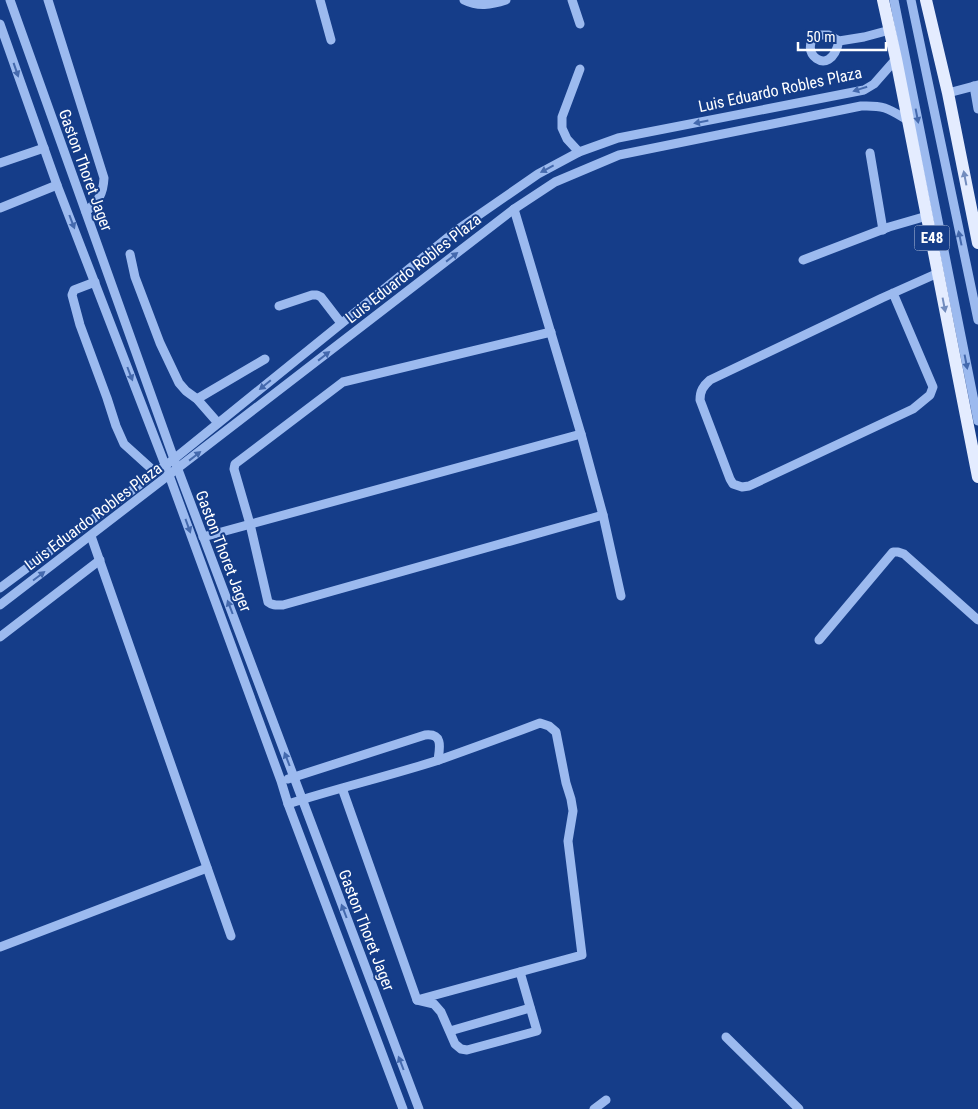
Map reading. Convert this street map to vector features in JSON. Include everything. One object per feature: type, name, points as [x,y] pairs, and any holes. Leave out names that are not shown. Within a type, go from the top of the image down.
[{"type":"main road","name":"E48","points":[[883,0],[909,121],[978,478]]},
{"type":"main road","points":[[926,0],[948,93],[978,243]]},
{"type":"street","name":"Gaston Thoret Jager","points":[[10,0],[178,470],[419,1109]]},
{"type":"street","points":[[48,0],[104,178],[104,187],[98,200],[86,212]]},
{"type":"street","points":[[320,0],[332,40]]},
{"type":"street","points":[[464,0],[478,6],[506,0]]},
{"type":"street","points":[[572,0],[580,24]]},
{"type":"street","points":[[894,0],[978,421]]},
{"type":"street","points":[[911,0],[978,320]]},
{"type":"street","name":"Gaston Thoret Jager","points":[[0,24],[57,185],[165,464],[288,804],[403,1109]]},
{"type":"street","points":[[839,41],[890,30]]},
{"type":"street","name":"Luis Eduardo Robles Plaza","points":[[0,588],[174,459],[457,230],[538,174],[579,152],[618,138],[864,90],[874,84],[896,59]]},
{"type":"street","points":[[579,152],[567,140],[562,128],[562,117],[580,69]]},
{"type":"street","points":[[948,93],[976,86],[978,109]]},
{"type":"street","name":"Luis Eduardo Robles Plaza","points":[[0,606],[514,209],[555,182],[619,155],[861,106],[875,105],[887,108],[909,121]]},
{"type":"street","points":[[0,163],[44,148]]},
{"type":"street","points":[[870,153],[883,230]]},
{"type":"street","points":[[0,208],[57,185]]},
{"type":"street","points":[[514,209],[581,434],[603,516],[621,596]]},
{"type":"street","points":[[803,260],[883,230],[927,216]]},
{"type":"street","points":[[130,254],[135,277],[160,343],[179,383],[197,399],[218,423]]},
{"type":"street","points":[[893,293],[933,387],[930,395],[913,409],[749,486],[742,487],[733,484],[700,400],[705,384],[710,380],[893,293],[938,273]]},
{"type":"street","points":[[95,282],[74,290],[72,295],[80,325],[124,444],[155,472]]},
{"type":"street","points":[[278,306],[317,295],[321,297],[341,324]]},
{"type":"street","points":[[552,332],[343,382],[235,464],[234,469],[250,524],[268,602],[275,606],[283,605],[603,516]]},
{"type":"street","points":[[197,399],[265,359]]},
{"type":"street","points":[[203,536],[581,434]]},
{"type":"street","points":[[91,536],[231,936]]},
{"type":"street","points":[[819,640],[893,552],[904,554],[978,620]]},
{"type":"street","points":[[0,637],[100,560]]},
{"type":"street","points":[[288,804],[438,760],[540,724],[549,726],[556,732],[573,811],[568,841],[582,955],[417,1000]]},
{"type":"street","points":[[281,781],[432,734],[440,742],[438,760]]},
{"type":"street","points":[[342,788],[417,1000]]},
{"type":"street","points":[[0,947],[207,868]]},
{"type":"street","points":[[417,1000],[434,1004],[441,1012],[460,1049],[467,1050],[537,1031],[520,972]]},
{"type":"street","points":[[450,1031],[530,1008]]},
{"type":"street","points":[[726,1037],[799,1109]]},
{"type":"street","points":[[594,1109],[606,1100]]}]
